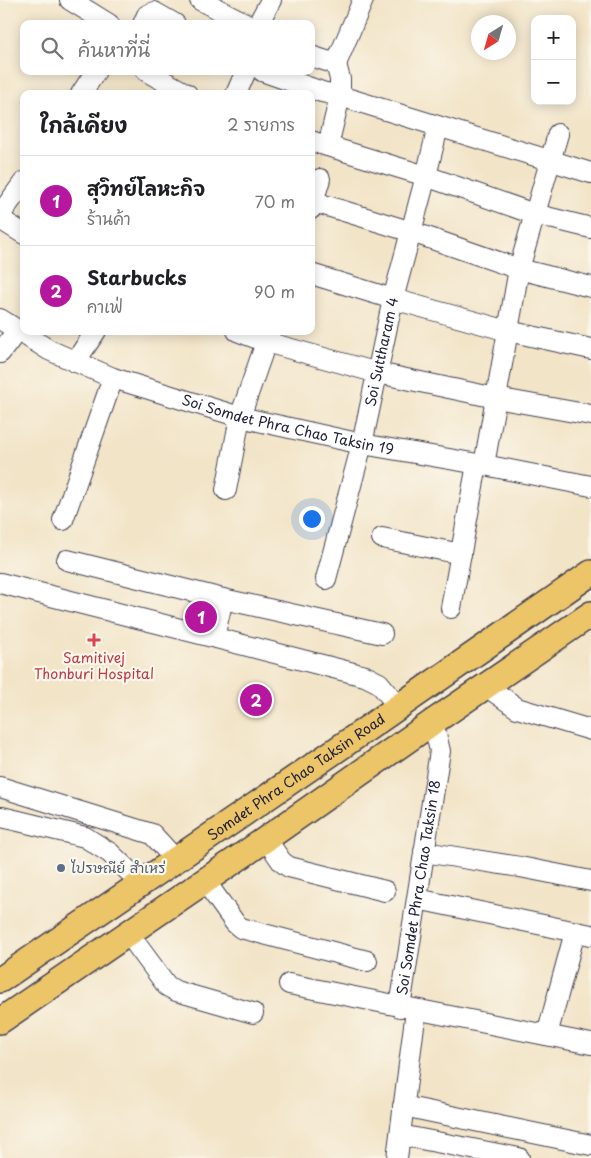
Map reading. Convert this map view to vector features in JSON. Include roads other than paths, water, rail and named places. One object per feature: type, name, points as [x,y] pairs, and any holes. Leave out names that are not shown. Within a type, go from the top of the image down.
[{"type":"main road","name":"Somdet Phra Chao Taksin Road","points":[[0,980],[591,573]]},
{"type":"main road","points":[[0,1022],[591,614]]},
{"type":"main road","points":[[197,846],[212,876]]},
{"type":"main road","points":[[146,881],[170,905]]},
{"type":"street","points":[[70,0],[102,20]]},
{"type":"street","points":[[200,0],[239,20]]},
{"type":"street","points":[[260,20],[271,0]]},
{"type":"street","points":[[363,0],[336,64],[340,79],[340,96],[320,144],[426,176],[534,214],[591,228]]},
{"type":"street","points":[[145,20],[147,15],[154,12],[168,20]]},
{"type":"street","points":[[315,57],[336,64]]},
{"type":"street","points":[[85,90],[94,75]]},
{"type":"street","points":[[153,75],[180,90]]},
{"type":"street","points":[[238,90],[244,75]]},
{"type":"street","points":[[273,75],[322,92],[591,173]]},
{"type":"street","name":"Soi Suttharam 4","points":[[326,578],[362,444],[393,299],[438,127]]},
{"type":"street","points":[[451,608],[480,464],[496,398],[519,269],[558,134]]},
{"type":"street","points":[[315,195],[320,179]]},
{"type":"street","points":[[0,215],[20,188]]},
{"type":"street","points":[[315,205],[412,232],[519,269],[591,287]]},
{"type":"street","points":[[0,219],[20,232]]},
{"type":"street","points":[[315,275],[508,331],[591,349]]},
{"type":"street","name":"Soi Somdet Phra Chao Taksin 19","points":[[0,320],[20,332]]},
{"type":"street","points":[[0,353],[17,330]]},
{"type":"street","name":"Soi Somdet Phra Chao Taksin 19","points":[[25,335],[48,350],[112,378],[240,416],[362,444],[480,464],[591,486]]},
{"type":"street","points":[[75,362],[93,335]]},
{"type":"street","points":[[226,490],[240,416],[268,336],[378,373],[496,398],[591,415]]},
{"type":"street","points":[[63,520],[112,378]]},
{"type":"street","points":[[382,538],[461,554]]},
{"type":"street","points":[[67,560],[223,599],[382,634]]},
{"type":"street","points":[[0,583],[365,676],[379,683],[399,707]]},
{"type":"street","points":[[214,637],[223,599]]},
{"type":"street","points":[[486,686],[517,708],[591,730]]},
{"type":"street","name":"Soi Somdet Phra Chao Taksin 18","points":[[397,1158],[403,1106],[408,1008],[417,899],[440,751],[433,722]]},
{"type":"street","points":[[0,787],[152,834],[176,860]]},
{"type":"street","points":[[2,817],[85,837],[110,852],[146,881]]},
{"type":"street","points":[[266,840],[282,862],[289,867],[385,891]]},
{"type":"street","points":[[424,852],[520,867],[591,881]]},
{"type":"street","points":[[212,876],[235,923],[242,928],[366,961]]},
{"type":"street","points":[[417,899],[583,934],[547,1036]]},
{"type":"street","points":[[128,933],[168,986],[176,991],[253,1013]]},
{"type":"street","points":[[289,984],[591,1044]]},
{"type":"street","points":[[403,1106],[591,1145]]},
{"type":"street","points":[[400,1135],[432,1150],[520,1158]]},
{"type":"place","name":"สุวิทย์โลหะกิจ","points":[[201,617]]},
{"type":"place","name":"Samitivej Thonburi Hospital","points":[[94,640]]},
{"type":"place","name":"Starbucks","points":[[256,700]]},
{"type":"place","name":"ไปรษณีย์ สำเหร่","points":[[61,868]]}]
